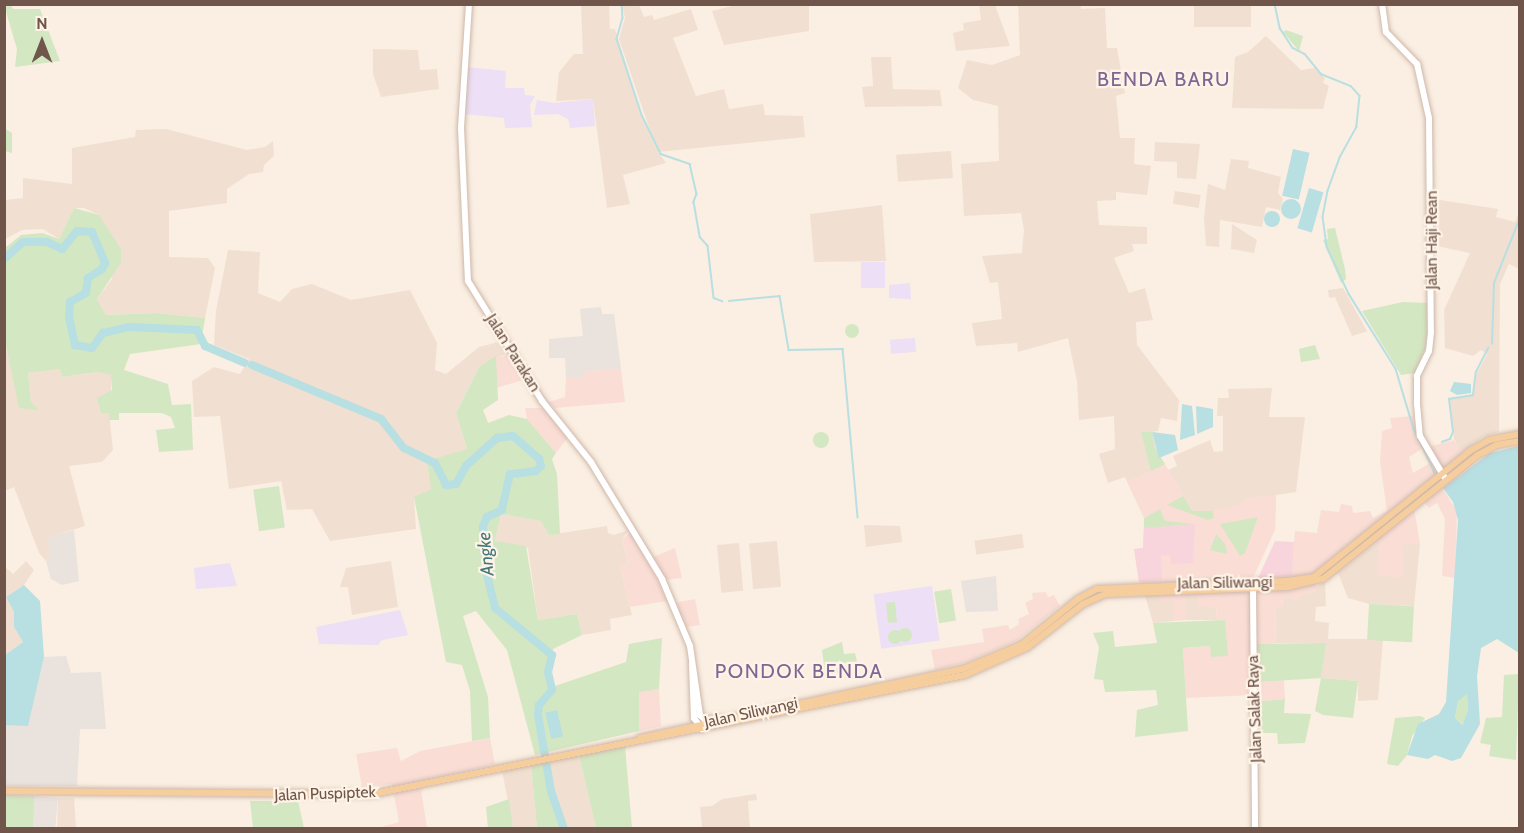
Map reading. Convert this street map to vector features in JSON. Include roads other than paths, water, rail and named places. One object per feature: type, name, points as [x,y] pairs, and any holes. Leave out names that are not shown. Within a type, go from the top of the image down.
[{"type":"main road","name":"Jalan Siliwangi","points":[[702,729],[965,675],[1028,647],[1093,598],[1156,588],[1287,584],[1323,572],[1480,444],[1520,434]]},
{"type":"main road","name":"Jalan Siliwangi","points":[[696,723],[963,669],[1021,645],[1089,593],[1109,587],[1253,589],[1323,579],[1446,480],[1491,447],[1520,441]]},
{"type":"main road","name":"Jalan Puspiptek","points":[[639,738],[696,723]]},
{"type":"main road","name":"Jalan Puspiptek","points":[[4,791],[366,794],[556,754],[702,729]]},
{"type":"street","name":"Jalan Parakan","points":[[469,4],[461,108],[468,281],[542,401],[591,462],[662,579],[689,641],[702,718],[721,719]]},
{"type":"street","name":"Jalan Haji Rean","points":[[1382,4],[1386,32],[1417,64],[1429,118],[1431,332],[1429,351],[1417,376],[1417,404],[1420,436],[1446,480]]},
{"type":"street","name":"Jalan Salak Raya","points":[[1253,589],[1256,828]]},
{"type":"street","name":"Jalan Parakan","points":[[692,664],[691,695],[696,723]]},
{"type":"street","name":"Jalan Siliwangi","points":[[696,723],[702,729]]},
{"type":"water","points":[[1293,149],[1310,153],[1299,200],[1282,196]]},
{"type":"water","points":[[1309,188],[1323,192],[1312,233],[1297,228]]},
{"type":"water","points":[[1291,199],[1298,202],[1301,209],[1298,216],[1291,219],[1284,216],[1281,209],[1284,202]]},
{"type":"water","points":[[1269,211],[1275,211],[1280,219],[1278,225],[1269,227],[1264,222],[1264,216]]},
{"type":"water","points":[[1454,382],[1471,384],[1471,393],[1457,395],[1450,391]]},
{"type":"water","points":[[1182,404],[1192,406],[1195,435],[1180,440]]},
{"type":"water","points":[[1196,406],[1213,409],[1213,427],[1197,434]]},
{"type":"water","points":[[1152,432],[1175,435],[1178,450],[1159,458]]},
{"type":"water","points":[[1519,446],[1519,653],[1497,639],[1481,648],[1477,676],[1480,724],[1461,758],[1452,761],[1435,755],[1428,759],[1407,755],[1418,724],[1439,714],[1446,702],[1458,520],[1453,502],[1443,488],[1490,453]],"holes":[[[1467,694],[1468,709],[1463,725],[1455,718],[1458,701]]]},
{"type":"water","points":[[24,585],[40,601],[44,657],[28,726],[5,725],[5,655],[23,642],[14,627],[14,612],[6,597]]},
{"type":"water","points":[[557,710],[563,736],[551,739],[545,713]]},
{"type":"waterway","points":[[622,4],[623,18],[617,39],[642,115],[661,154],[690,164],[697,194],[694,202],[700,237],[708,246],[714,298],[722,301]]},
{"type":"waterway","points":[[1275,4],[1280,28],[1293,48],[1305,54],[1321,74],[1351,86],[1360,96],[1357,127],[1340,158],[1328,191],[1323,217],[1327,247],[1349,294],[1396,369],[1414,429],[1435,473]]},
{"type":"waterway","points":[[1492,344],[1494,283],[1520,218]]},
{"type":"waterway","points":[[4,259],[23,242],[47,242],[62,249],[77,231],[92,232],[105,263],[102,269],[88,278],[86,293],[70,302],[69,317],[75,345],[92,348],[103,333],[130,327],[197,330],[205,346],[245,363]]},
{"type":"waterway","points":[[729,301],[780,296],[789,350],[843,349],[858,517]]},
{"type":"waterway","points":[[1442,442],[1450,439],[1453,432],[1449,399],[1473,395],[1476,372],[1488,348]]},
{"type":"waterway","name":"Angke","points":[[252,365],[381,419],[404,448],[435,463],[446,485],[456,484],[466,466],[497,438],[513,436],[539,459],[541,466],[536,471],[510,474],[502,510],[487,517],[483,526],[486,571],[495,608],[552,655],[548,672],[552,690],[539,705],[538,715],[551,791],[564,828]]},
{"type":"district","name":"BENDA BARU","points":[[1164,79]]},
{"type":"district","name":"PONDOK BENDA","points":[[799,671]]}]
